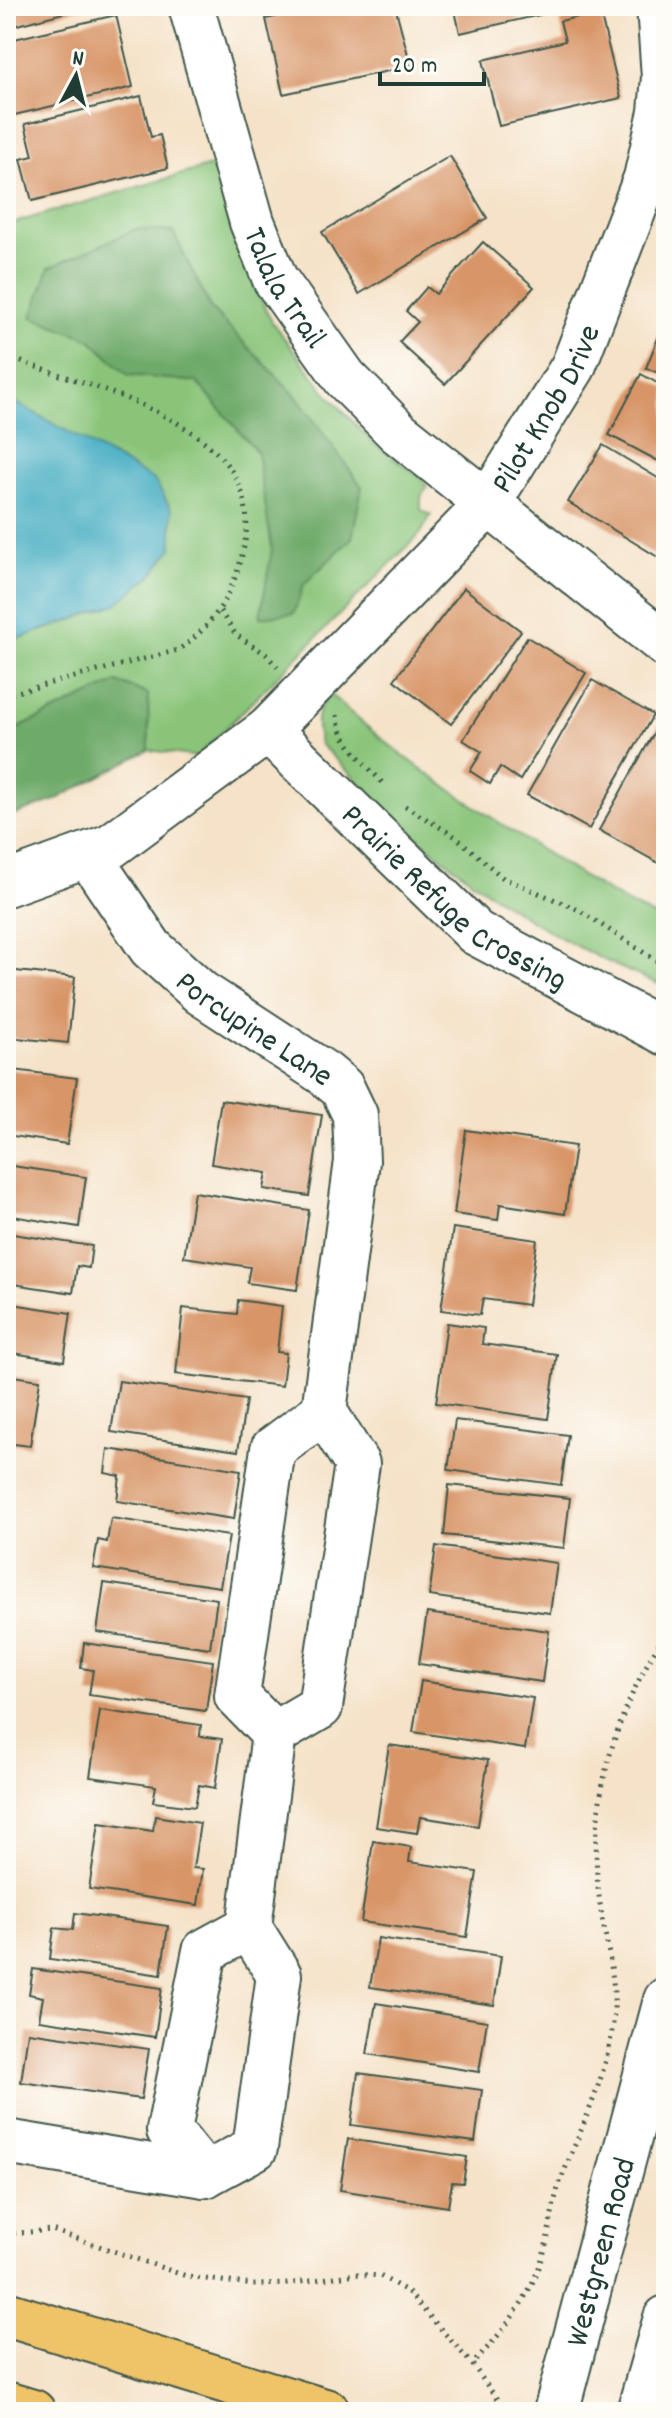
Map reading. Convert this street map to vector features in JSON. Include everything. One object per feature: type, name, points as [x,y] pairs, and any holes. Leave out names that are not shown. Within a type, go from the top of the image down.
[{"type":"main road","points":[[6,2314],[328,2412]]},
{"type":"main road","points":[[6,2404],[33,2412]]},
{"type":"street","name":"Talala Trail","points":[[191,6],[232,162],[275,279],[345,378],[398,432],[666,645]]},
{"type":"street","name":"Pilot Knob Drive","points":[[6,884],[111,846],[268,730],[487,505],[573,367],[646,178],[663,89],[664,43],[659,6]]},
{"type":"street","name":"Prairie Refuge Crossing","points":[[268,730],[476,933],[666,1033]]},
{"type":"street","name":"Porcupine Lane","points":[[88,855],[151,948],[201,993],[324,1073],[342,1088],[355,1115],[357,1161],[324,1411]]},
{"type":"street","points":[[324,1411],[357,1464],[320,1707],[274,1734],[237,1696],[273,1449],[324,1411]]},
{"type":"street","points":[[6,2142],[205,2175],[255,2148],[279,1975],[249,1927],[274,1734]]},
{"type":"street","points":[[205,2175],[169,2130],[205,1951],[249,1927]]},
{"type":"street","name":"Westgreen Road","points":[[556,2412],[666,2000]]},
{"type":"street","points":[[639,2412],[666,2318]]},
{"type":"path","points":[[6,356],[108,392],[189,430],[230,466],[240,482],[247,514],[247,537],[234,586],[220,611],[178,650],[6,695]]},
{"type":"path","points":[[339,702],[340,730],[387,788]]},
{"type":"path","points":[[397,800],[456,837],[503,878],[577,909],[666,967]]},
{"type":"path","points":[[472,2364],[501,2335],[543,2259],[553,2200],[588,2120],[604,2060],[614,1999],[598,1894],[598,1812],[616,1725],[666,1632]]},
{"type":"path","points":[[6,2234],[52,2230],[189,2277],[253,2285],[287,2284],[356,2274],[380,2276],[407,2291],[472,2364],[506,2412]]},
{"type":"green space","points":[[214,165],[241,258],[272,322],[330,397],[374,444],[420,476],[427,487],[421,497],[421,510],[431,515],[421,533],[197,757],[149,750],[148,694],[117,682],[6,734],[6,643],[98,610],[136,586],[172,548],[154,480],[6,397],[6,225]]},
{"type":"green space","points":[[136,229],[173,232],[211,309],[296,396],[362,487],[352,538],[304,584],[294,613],[260,617],[272,549],[257,452],[197,382],[128,375],[90,339],[32,317],[49,268]]},
{"type":"green space","points":[[117,682],[148,694],[149,750],[55,800],[6,818],[6,734]]},
{"type":"green space","points":[[329,693],[400,753],[477,808],[596,885],[666,921],[666,987],[599,958],[535,922],[474,882],[417,837],[320,744],[317,717]]},
{"type":"water","points":[[6,397],[154,480],[172,510],[172,548],[151,576],[116,604],[6,643]]},
{"type":"building","points":[[6,6],[86,6],[86,7],[6,28]]},
{"type":"building","points":[[325,6],[395,6],[411,66],[283,94],[266,19]]},
{"type":"building","points":[[454,6],[575,6],[575,7],[460,33]]},
{"type":"building","points":[[600,12],[621,98],[499,126],[483,60],[565,41],[560,21]]},
{"type":"building","points":[[116,15],[133,87],[6,117],[6,41]]},
{"type":"building","points":[[141,96],[151,137],[160,135],[168,168],[32,201],[21,159],[33,156],[25,124]]},
{"type":"building","points":[[450,156],[487,218],[359,294],[322,232]]},
{"type":"building","points":[[483,242],[534,287],[445,384],[399,342],[418,322],[406,311],[427,287],[436,294]]},
{"type":"building","points":[[666,318],[666,376],[646,368]]},
{"type":"building","points":[[641,374],[666,388],[666,465],[609,435]]},
{"type":"building","points":[[603,445],[666,483],[666,562],[568,502]]},
{"type":"building","points":[[464,588],[521,631],[451,724],[394,680]]},
{"type":"building","points":[[527,637],[586,673],[520,780],[500,767],[490,784],[470,771],[482,752],[463,740]]},
{"type":"building","points":[[592,680],[653,715],[589,829],[527,795]]},
{"type":"building","points":[[659,724],[666,728],[666,859],[662,865],[599,830]]},
{"type":"building","points":[[6,970],[75,977],[68,1043],[6,1037]]},
{"type":"building","points":[[6,1069],[77,1078],[67,1144],[6,1135]]},
{"type":"building","points":[[221,1100],[322,1115],[309,1196],[264,1189],[267,1173],[211,1164]]},
{"type":"building","points":[[466,1130],[575,1146],[565,1214],[500,1204],[498,1220],[454,1214]]},
{"type":"building","points":[[6,1165],[86,1177],[79,1227],[6,1215]]},
{"type":"building","points":[[194,1192],[309,1210],[297,1290],[247,1283],[250,1267],[184,1257]]},
{"type":"building","points":[[453,1228],[537,1240],[528,1305],[483,1299],[480,1315],[441,1310]]},
{"type":"building","points":[[6,1233],[92,1246],[89,1268],[77,1266],[73,1293],[6,1283]]},
{"type":"building","points":[[238,1300],[282,1306],[277,1352],[286,1353],[282,1386],[176,1374],[183,1308],[237,1314]]},
{"type":"building","points":[[6,1303],[71,1313],[64,1361],[6,1352]]},
{"type":"building","points":[[447,1323],[484,1328],[482,1344],[557,1354],[548,1419],[436,1403]]},
{"type":"building","points":[[6,1375],[40,1380],[30,1446],[6,1443]]},
{"type":"building","points":[[119,1381],[246,1400],[238,1451],[111,1432]]},
{"type":"building","points":[[455,1420],[568,1435],[561,1485],[448,1470]]},
{"type":"building","points":[[108,1449],[241,1470],[234,1519],[117,1501],[120,1476],[105,1473]]},
{"type":"building","points":[[449,1485],[570,1498],[564,1548],[444,1535]]},
{"type":"building","points":[[111,1518],[229,1536],[220,1587],[93,1568],[98,1540],[107,1542]]},
{"type":"building","points":[[436,1546],[557,1563],[550,1613],[429,1596]]},
{"type":"building","points":[[104,1583],[217,1599],[210,1648],[97,1632]]},
{"type":"building","points":[[427,1613],[549,1631],[542,1682],[419,1664]]},
{"type":"building","points":[[84,1643],[213,1661],[206,1711],[89,1695],[93,1670],[81,1668]]},
{"type":"building","points":[[421,1681],[533,1698],[525,1749],[413,1732]]},
{"type":"building","points":[[100,1710],[201,1725],[200,1736],[222,1739],[215,1788],[199,1785],[195,1807],[153,1802],[156,1786],[90,1777]]},
{"type":"building","points":[[389,1745],[488,1760],[478,1826],[420,1817],[417,1833],[376,1827]]},
{"type":"building","points":[[155,1816],[200,1823],[193,1868],[203,1869],[198,1905],[89,1889],[99,1823],[153,1831]]},
{"type":"building","points":[[373,1841],[411,1847],[409,1862],[477,1872],[467,1937],[361,1922]]},
{"type":"building","points":[[75,1913],[168,1926],[161,1975],[50,1959],[54,1928],[73,1930]]},
{"type":"building","points":[[378,1938],[501,1956],[494,2005],[370,1987]]},
{"type":"building","points":[[33,1969],[162,1988],[155,2037],[39,2020],[43,1997],[29,1994]]},
{"type":"building","points":[[376,2003],[487,2021],[479,2072],[367,2054]]},
{"type":"building","points":[[28,2032],[149,2049],[141,2099],[21,2082]]},
{"type":"building","points":[[358,2073],[482,2090],[475,2142],[351,2125]]},
{"type":"building","points":[[348,2139],[467,2157],[463,2183],[452,2182],[448,2207],[340,2190]]}]
